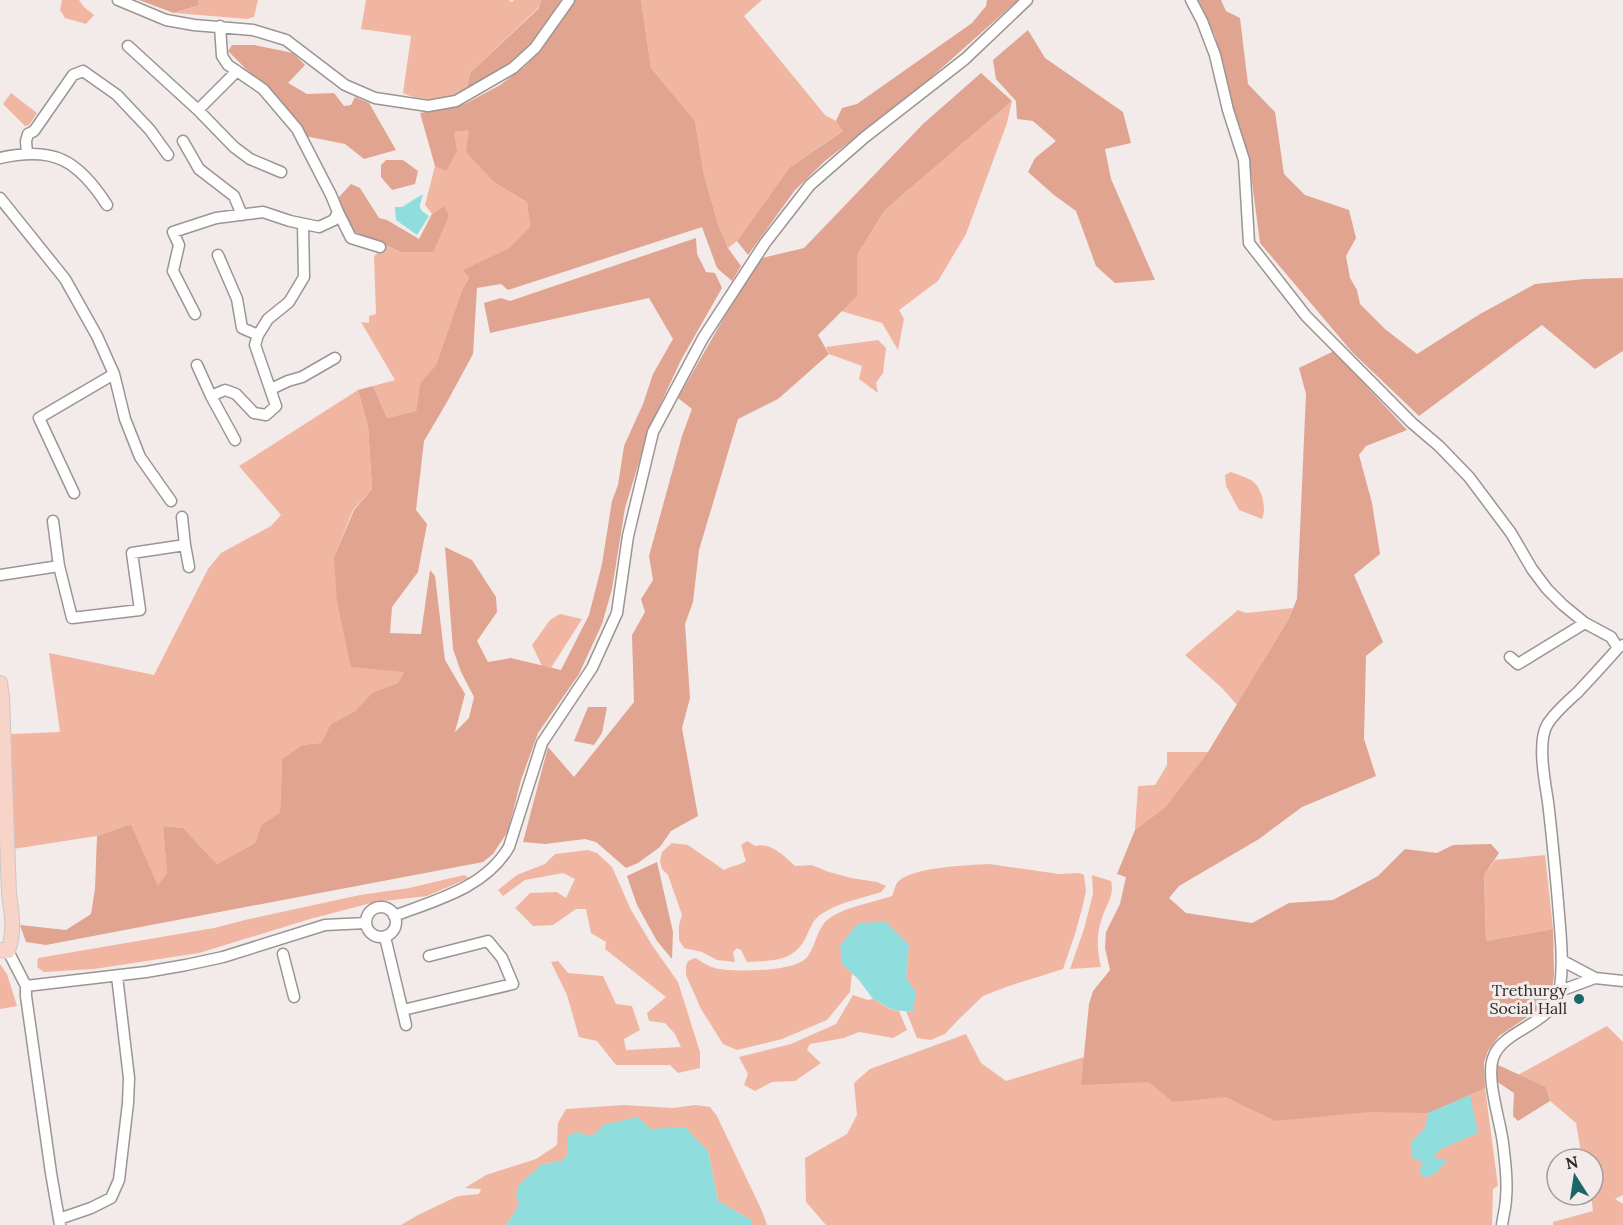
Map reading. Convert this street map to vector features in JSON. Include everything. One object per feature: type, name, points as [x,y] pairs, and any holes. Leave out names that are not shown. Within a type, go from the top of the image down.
[{"type":"main road","points":[[1,690],[8,870],[13,924],[11,940],[4,951]]},
{"type":"street","points":[[118,0],[166,20],[254,30],[286,40],[345,85],[375,98],[428,106],[456,101],[513,68],[535,48],[569,0]]},
{"type":"street","points":[[394,916],[452,894],[482,878],[502,860],[509,848],[542,743],[592,668],[617,613],[628,536],[653,432],[704,338],[765,243],[810,185],[865,137],[966,59],[1027,0]]},
{"type":"street","points":[[1191,0],[1215,55],[1228,110],[1244,160],[1249,243],[1305,316],[1412,423],[1463,470],[1512,533],[1546,589],[1585,623],[1611,637],[1620,647],[1556,713],[1543,733],[1543,767],[1563,961],[1560,990],[1555,1003],[1546,1013],[1497,1049],[1491,1065],[1491,1078],[1503,1143],[1506,1185],[1502,1225]]},
{"type":"street","points":[[220,26],[222,56],[228,65],[263,89],[297,129],[351,238],[380,247]]},
{"type":"street","points":[[128,46],[198,110],[234,147],[250,159],[281,172]]},
{"type":"street","points":[[27,154],[28,134],[34,131],[73,75],[83,71],[117,95],[150,130],[168,155]]},
{"type":"street","points":[[198,110],[237,71]]},
{"type":"street","points":[[183,141],[199,169],[234,196],[242,215]]},
{"type":"street","points":[[0,158],[48,154],[72,165],[94,186],[107,205]]},
{"type":"street","points":[[0,198],[65,279],[97,336],[114,374],[125,419],[140,457],[171,501]]},
{"type":"street","points":[[195,314],[173,271],[179,245],[173,232],[216,218],[263,212],[319,227],[334,220],[338,212]]},
{"type":"street","points":[[211,396],[225,390],[236,394],[254,413],[266,415],[276,406],[255,345],[268,319],[289,302],[303,277],[303,224]]},
{"type":"street","points":[[218,255],[237,299],[242,328],[258,335]]},
{"type":"street","points":[[271,389],[302,377],[335,358]]},
{"type":"street","points":[[197,365],[235,440]]},
{"type":"street","points":[[74,493],[39,418],[114,374]]},
{"type":"street","points":[[182,517],[189,567]]},
{"type":"street","points":[[53,521],[59,566],[72,618],[140,610],[132,553],[185,545]]},
{"type":"street","points":[[0,575],[59,566]]},
{"type":"street","points":[[1510,657],[1518,664],[1585,623]]},
{"type":"street","points":[[375,908],[384,908],[392,912],[396,924],[392,932],[385,937],[380,937],[372,934],[366,923],[368,914],[375,908]]},
{"type":"street","points":[[26,987],[186,965],[223,957],[325,925],[366,923]]},
{"type":"street","points":[[385,937],[406,1025]]},
{"type":"street","points":[[403,1010],[513,984],[502,958],[488,940],[429,956]]},
{"type":"street","points":[[4,951],[26,987],[59,1222],[111,1198],[119,1180],[129,1078],[117,976]]},
{"type":"street","points":[[283,954],[294,997]]},
{"type":"street","points":[[1563,961],[1595,978],[1623,981]]},
{"type":"street","points":[[1560,990],[1595,978]]},
{"type":"shaded area","points":[[62,0],[79,0],[94,15],[86,24],[65,18],[60,10]]},
{"type":"shaded area","points":[[139,0],[198,0],[199,5],[174,13]]},
{"type":"shaded area","points":[[198,0],[258,0],[254,17],[247,19],[175,13],[199,5]]},
{"type":"shaded area","points":[[366,0],[509,0],[512,2],[514,0],[541,0],[539,7],[470,73],[467,88],[452,95],[427,99],[403,93],[411,36],[361,29]]},
{"type":"shaded area","points":[[541,0],[561,0],[530,45],[504,68],[467,88],[470,73],[539,8]]},
{"type":"shaded area","points":[[574,0],[641,0],[651,68],[695,121],[704,175],[718,224],[728,248],[741,266],[732,281],[717,268],[702,227],[508,290],[501,284],[477,288],[473,354],[424,441],[416,510],[427,524],[418,572],[392,607],[390,633],[421,634],[430,570],[435,576],[445,660],[465,694],[455,732],[469,718],[474,697],[461,672],[453,649],[445,547],[472,560],[496,597],[497,612],[477,641],[488,662],[511,658],[561,670],[589,615],[602,564],[624,446],[643,404],[653,374],[673,339],[649,298],[490,333],[484,303],[501,298],[510,301],[696,238],[697,254],[706,272],[715,273],[722,288],[681,360],[649,429],[625,508],[612,589],[602,624],[579,674],[538,733],[521,780],[508,831],[493,854],[483,862],[46,945],[26,942],[20,925],[66,930],[91,914],[95,889],[97,836],[131,824],[158,886],[167,873],[163,826],[183,828],[217,864],[255,843],[261,825],[280,813],[282,759],[302,745],[321,743],[331,724],[355,711],[373,692],[398,683],[404,672],[351,667],[337,602],[334,557],[354,510],[372,489],[368,426],[358,390],[373,386],[387,418],[416,411],[420,383],[436,365],[462,290],[469,278],[463,270],[509,248],[530,227],[527,202],[495,183],[466,152],[469,130],[454,132],[457,151],[446,171],[435,166],[420,113],[465,104],[500,85],[524,67],[542,49]]},
{"type":"shaded area","points":[[641,0],[762,0],[744,16],[825,115],[836,121],[844,130],[789,168],[737,241],[728,248],[718,224],[704,175],[695,121],[651,68]]},
{"type":"shaded area","points":[[987,0],[1018,0],[927,81],[825,161],[795,190],[748,255],[737,241],[789,168],[843,131],[836,121],[842,108],[857,104],[972,23],[986,6]]},
{"type":"shaded area","points":[[1198,0],[1221,0],[1226,11],[1240,18],[1248,84],[1275,112],[1284,174],[1305,195],[1349,210],[1356,238],[1346,256],[1350,278],[1357,290],[1360,304],[1385,329],[1417,354],[1480,314],[1535,284],[1623,278],[1623,351],[1595,369],[1542,325],[1419,416],[1352,352],[1260,243],[1249,159],[1232,107],[1215,36]]},
{"type":"shaded area","points":[[1028,30],[1045,58],[1123,112],[1131,143],[1105,149],[1111,179],[1155,280],[1115,283],[1096,266],[1076,211],[1028,172],[1035,158],[1056,141],[1033,121],[1017,119],[1016,101],[996,79],[993,60]]},
{"type":"shaded area","points":[[232,45],[254,45],[293,53],[305,65],[288,83],[307,94],[334,93],[344,106],[351,105],[355,97],[369,103],[396,150],[364,159],[345,144],[305,136],[269,87],[228,51]]},
{"type":"shaded area","points":[[981,73],[1012,101],[885,210],[857,255],[857,296],[818,335],[829,354],[778,399],[738,419],[699,550],[693,602],[685,624],[690,698],[682,728],[698,816],[671,831],[660,847],[638,863],[626,868],[596,842],[585,839],[545,844],[523,842],[548,747],[574,777],[634,702],[632,635],[645,612],[641,599],[653,580],[649,556],[682,436],[692,409],[678,398],[725,316],[762,258],[804,248],[923,124]]},
{"type":"shaded area","points":[[11,93],[37,113],[29,125],[25,126],[3,104]]},
{"type":"shaded area","points":[[1012,101],[1007,123],[966,234],[938,281],[899,310],[904,319],[898,350],[882,323],[841,311],[857,296],[857,255],[885,210]]},
{"type":"shaded area","points":[[470,129],[495,183],[527,202],[530,228],[509,248],[464,270],[469,278],[462,290],[436,365],[420,383],[416,411],[387,418],[373,386],[395,380],[361,322],[369,323],[369,316],[376,314],[374,256],[386,246],[401,252],[433,252],[444,206],[432,214],[425,205],[435,166],[446,170],[454,132]]},
{"type":"shaded area","points":[[386,160],[403,160],[418,171],[415,184],[392,190],[381,177],[381,165]]},
{"type":"shaded area","points":[[351,184],[360,188],[379,218],[387,220],[419,239],[432,214],[444,206],[449,216],[433,252],[401,252],[355,232],[340,206],[339,197]]},
{"type":"shaded area","points":[[878,340],[886,348],[883,373],[876,383],[878,393],[859,379],[862,366],[829,354],[826,347]]},
{"type":"shaded area","points":[[1334,351],[1407,430],[1366,446],[1359,455],[1372,503],[1380,554],[1354,575],[1383,642],[1366,656],[1364,739],[1376,776],[1302,807],[1259,839],[1179,886],[1169,898],[1186,913],[1252,923],[1289,903],[1333,900],[1378,876],[1405,849],[1437,853],[1453,845],[1491,844],[1499,853],[1484,875],[1486,941],[1553,929],[1552,993],[1542,1007],[1499,1036],[1488,1051],[1484,1062],[1485,1088],[1428,1113],[1369,1112],[1275,1121],[1226,1097],[1173,1102],[1149,1082],[1081,1085],[1089,1004],[1093,991],[1110,970],[1105,948],[1106,932],[1120,904],[1126,877],[1117,874],[1135,830],[1165,808],[1208,752],[1288,620],[1297,599],[1306,394],[1299,368]]},
{"type":"shaded area","points":[[358,390],[368,426],[372,489],[353,510],[334,557],[404,672],[398,683],[373,692],[355,711],[331,724],[321,743],[302,745],[282,759],[280,814],[261,825],[255,843],[217,864],[183,828],[163,826],[167,873],[158,887],[131,824],[97,836],[13,849],[11,734],[60,732],[49,653],[154,675],[208,569],[221,553],[271,526],[281,515],[239,466]]},
{"type":"shaded area","points":[[1231,472],[1252,481],[1258,488],[1264,505],[1262,519],[1239,510],[1226,486],[1225,475]]},
{"type":"shaded area","points":[[1293,608],[1237,705],[1222,688],[1185,655],[1238,610],[1246,613]]},
{"type":"shaded area","points":[[560,614],[582,619],[551,668],[542,666],[532,645],[550,620]]},
{"type":"shaded area","points":[[588,707],[607,707],[602,733],[594,745],[574,741]]},
{"type":"shaded area","points":[[1167,752],[1208,752],[1165,809],[1135,830],[1138,786],[1155,785],[1167,765]]},
{"type":"shaded area","points":[[747,841],[755,846],[772,848],[795,866],[812,865],[829,872],[886,886],[881,892],[844,903],[820,915],[813,922],[796,951],[782,958],[747,962],[741,950],[737,948],[733,952],[735,962],[717,960],[702,952],[684,948],[679,940],[682,915],[668,875],[662,869],[660,861],[662,852],[672,843],[688,845],[724,870],[746,861],[741,845]]},
{"type":"shaded area","points":[[588,850],[597,853],[612,867],[631,910],[678,982],[700,1052],[700,1068],[678,1073],[670,1065],[616,1065],[597,1041],[579,1037],[567,995],[551,962],[558,961],[568,973],[603,976],[616,1004],[632,1006],[640,1030],[624,1039],[626,1050],[681,1047],[675,1034],[665,1023],[649,1021],[647,1013],[666,997],[605,949],[606,942],[591,933],[586,909],[576,909],[553,925],[533,926],[515,908],[530,893],[557,892],[566,898],[575,879],[563,873],[525,880],[503,896],[498,890],[517,875],[545,864],[555,854]]},
{"type":"shaded area","points":[[1545,855],[1553,929],[1486,941],[1484,875],[1495,860]]},
{"type":"shaded area","points":[[657,862],[673,932],[672,959],[657,941],[637,905],[627,876]]},
{"type":"shaded area","points":[[989,864],[1059,874],[1084,875],[1086,891],[1075,934],[1063,969],[983,996],[945,1034],[931,1040],[917,1038],[906,1011],[913,1012],[906,978],[909,945],[842,964],[852,973],[850,992],[827,1020],[782,1039],[737,1050],[723,1044],[701,1009],[686,975],[688,961],[695,958],[707,965],[729,970],[767,970],[793,965],[808,956],[820,930],[831,917],[837,913],[892,896],[897,883],[903,878],[926,870]]},
{"type":"shaded area","points":[[464,875],[469,878],[427,896],[375,902],[199,953],[94,969],[44,972],[37,967],[38,958],[214,928],[360,895],[409,888]]},
{"type":"shaded area","points":[[1092,875],[1111,881],[1112,886],[1098,936],[1101,967],[1070,969],[1093,894]]},
{"type":"shaded area","points":[[0,964],[7,974],[17,1006],[0,1009]]},
{"type":"shaded area","points":[[853,995],[868,1000],[873,999],[892,1010],[899,1011],[907,1030],[893,1038],[859,1032],[844,1038],[810,1044],[807,1050],[821,1063],[795,1081],[772,1082],[755,1091],[744,1085],[748,1074],[739,1057],[791,1044],[836,1024]]},
{"type":"shaded area","points":[[1607,1026],[1623,1042],[1623,1195],[1615,1199],[1623,1204],[1623,1225],[1553,1225],[1553,1222],[1593,1211],[1592,1207],[1605,1207],[1605,1147],[1580,1147],[1576,1123],[1550,1101],[1546,1087],[1518,1075]]},
{"type":"shaded area","points":[[966,1034],[981,1063],[1006,1081],[1130,1043],[1485,1088],[1498,1186],[1493,1189],[1492,1225],[826,1225],[806,1202],[805,1158],[847,1134],[857,1115],[854,1083],[870,1069]]},
{"type":"shaded area","points":[[1498,1065],[1546,1087],[1550,1101],[1518,1121],[1513,1116],[1514,1093],[1496,1081]]},
{"type":"shaded area","points":[[623,1105],[673,1108],[695,1105],[710,1107],[717,1116],[767,1225],[751,1225],[751,1220],[718,1201],[708,1151],[597,1133],[589,1136],[576,1132],[567,1155],[562,1161],[542,1164],[512,1217],[505,1225],[401,1225],[458,1196],[479,1194],[481,1189],[465,1188],[486,1175],[536,1159],[557,1145],[558,1123],[566,1109]]},
{"type":"water","points":[[423,194],[420,207],[429,216],[417,235],[396,220],[395,207],[402,207]]},
{"type":"water","points":[[886,922],[909,945],[906,978],[916,992],[913,1012],[893,1010],[873,999],[859,980],[842,964],[840,946],[858,923]]},
{"type":"water","points":[[1470,1095],[1478,1133],[1441,1149],[1433,1158],[1448,1160],[1435,1174],[1424,1178],[1419,1172],[1423,1163],[1412,1157],[1411,1142],[1425,1128],[1428,1113]]},
{"type":"water","points":[[638,1117],[651,1129],[685,1127],[708,1151],[718,1201],[751,1220],[751,1225],[505,1225],[519,1203],[516,1195],[519,1185],[542,1164],[562,1161],[567,1155],[568,1136],[576,1132],[591,1135],[603,1125]]},
{"type":"place","name":"Trethurgy Social Hall","points":[[1579,999]]}]
